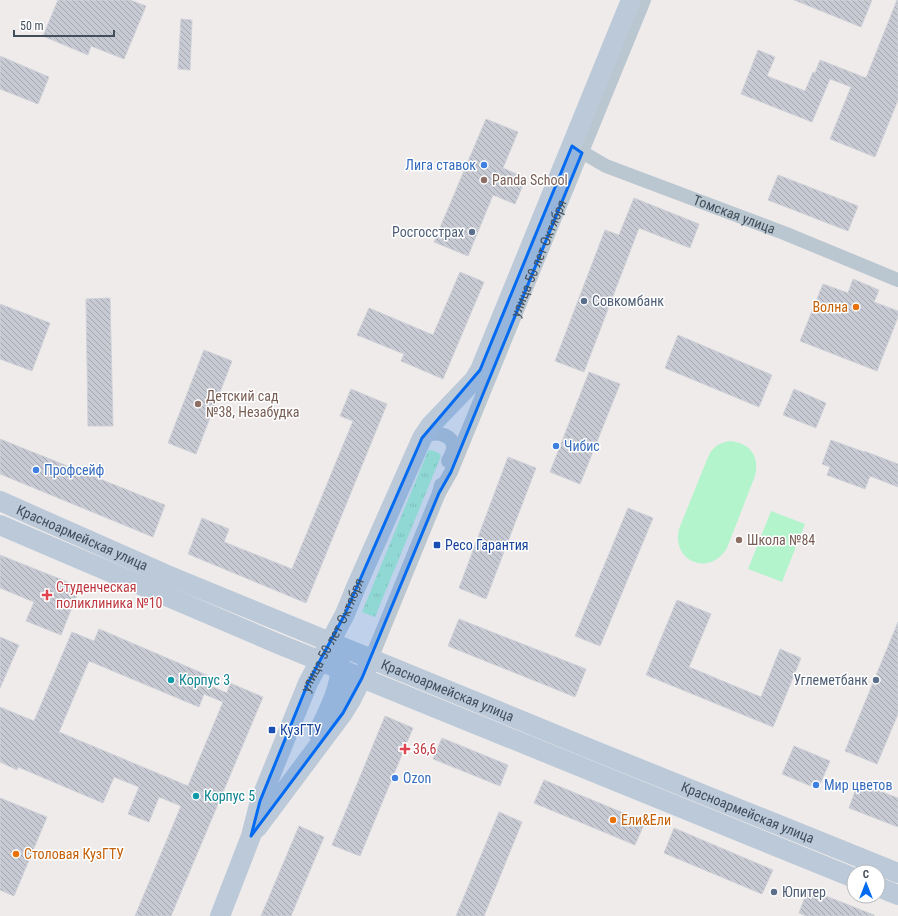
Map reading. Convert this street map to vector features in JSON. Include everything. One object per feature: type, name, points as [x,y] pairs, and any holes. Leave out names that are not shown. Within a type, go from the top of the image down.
[{"type":"main road","name":"улица 50 лет Октября","points":[[220,916],[252,836],[260,801],[308,683],[345,614],[422,438],[430,426],[474,380],[480,370],[577,150],[631,0]]},
{"type":"main road","name":"Красноармейская улица","points":[[0,501],[167,575],[600,753],[898,873]]},
{"type":"main road","name":"Красноармейская улица","points":[[0,525],[319,661],[846,875]]},
{"type":"main road","points":[[304,765],[335,694],[339,681],[341,670],[340,659],[337,651],[330,642]]},
{"type":"main road","name":"улица 50 лет Октября","points":[[252,836],[343,713],[371,659]]},
{"type":"main road","points":[[886,890],[898,895]]},
{"type":"street","name":"улица 50 лет Октября","points":[[371,659],[439,493],[451,472],[577,150],[644,0]]},
{"type":"street","name":"Томская улица","points":[[577,150],[606,166],[784,233],[898,280]]},
{"type":"street","name":"улица 50 лет Октября","points":[[422,438],[430,434],[436,434],[446,436],[452,442],[452,452],[444,471],[439,493]]},
{"type":"highlighted area","points":[[572,146],[582,153],[451,472],[439,493],[362,678],[343,713],[251,836],[260,801],[308,683],[345,614],[422,438],[480,370]]},
{"type":"green space","points":[[730,441],[743,444],[752,452],[756,462],[755,476],[727,548],[720,557],[711,562],[694,562],[686,557],[681,550],[678,540],[679,529],[708,457],[714,448],[719,444]]},
{"type":"green space","points":[[429,450],[438,453],[441,456],[375,617],[362,612]]},
{"type":"green space","points":[[771,511],[805,524],[782,582],[748,569]]},
{"type":"building","points":[[58,0],[130,0],[146,6],[124,59],[91,46],[88,55],[43,36]]},
{"type":"building","points":[[794,0],[872,0],[861,27]]},
{"type":"building","points":[[897,0],[898,100],[875,157],[830,139],[851,87],[830,79],[812,122],[741,94],[758,50],[775,57],[767,76],[805,91],[820,60],[866,78]]},
{"type":"building","points":[[181,19],[192,20],[190,70],[178,69]]},
{"type":"building","points":[[0,56],[49,77],[38,104],[0,89]]},
{"type":"building","points":[[486,119],[518,132],[503,168],[526,178],[515,204],[493,195],[468,256],[434,242]]},
{"type":"building","points":[[778,175],[858,206],[848,231],[768,200]]},
{"type":"building","points":[[634,198],[699,224],[690,248],[639,228],[584,372],[555,361],[605,230],[619,235]]},
{"type":"building","points":[[460,272],[484,282],[443,379],[401,361],[404,354],[357,335],[369,308],[433,335]]},
{"type":"building","points":[[853,279],[879,290],[874,302],[898,311],[898,317],[877,371],[800,341],[823,284],[848,293]]},
{"type":"building","points":[[110,298],[113,426],[88,426],[86,299]]},
{"type":"building","points":[[0,304],[50,323],[32,371],[0,359]]},
{"type":"building","points":[[678,335],[772,375],[759,407],[665,368]]},
{"type":"building","points":[[204,350],[232,361],[196,454],[168,443]]},
{"type":"building","points":[[589,372],[620,384],[580,484],[550,472]]},
{"type":"building","points":[[351,389],[387,404],[306,603],[188,554],[202,518],[229,529],[224,542],[292,569],[353,421],[340,416]]},
{"type":"building","points":[[794,389],[826,403],[816,428],[783,415]]},
{"type":"building","points":[[0,439],[165,505],[153,537],[0,474]]},
{"type":"building","points":[[831,440],[898,464],[898,487],[870,476],[865,489],[827,475],[830,467],[822,464]]},
{"type":"building","points":[[508,457],[536,468],[486,599],[459,588]]},
{"type":"building","points":[[628,508],[653,518],[600,646],[575,636]]},
{"type":"building","name":"Студенческая поликлиника №10","points":[[0,555],[80,587],[61,635],[26,621],[34,602],[0,588]]},
{"type":"building","points":[[677,600],[711,614],[689,667],[761,697],[780,649],[801,658],[773,727],[646,675]]},
{"type":"building","points":[[459,619],[586,669],[575,697],[448,646]]},
{"type":"building","points":[[898,622],[898,714],[877,764],[845,751]]},
{"type":"building","points":[[99,629],[209,676],[206,684],[227,693],[230,683],[263,697],[171,916],[135,916],[181,806],[159,797],[149,822],[128,814],[139,787],[114,777],[103,803],[18,767],[17,770],[0,762],[0,707],[34,721],[72,632],[94,641]],"holes":[[[89,661],[199,707],[204,694],[223,702],[188,786],[59,732]]]},
{"type":"building","points":[[0,637],[19,645],[0,688]]},
{"type":"building","points":[[385,716],[413,728],[360,856],[332,845]]},
{"type":"building","points":[[442,738],[508,765],[500,786],[433,759]]},
{"type":"building","points":[[794,746],[830,761],[818,789],[782,774]]},
{"type":"building","points":[[544,780],[645,822],[635,845],[534,803]]},
{"type":"building","points":[[858,783],[898,798],[898,827],[849,808]]},
{"type":"building","name":"Столовая КузГТУ","points":[[0,798],[47,817],[14,896],[0,890]]},
{"type":"building","points":[[499,812],[522,822],[484,916],[456,916]]},
{"type":"building","points":[[299,826],[324,837],[291,916],[261,916]]},
{"type":"building","points":[[674,828],[773,870],[762,894],[664,853]]},
{"type":"building","points":[[808,889],[874,916],[806,916],[799,913]]},
{"type":"place","name":"Лига ставок","points":[[484,165]]},
{"type":"place","name":"Panda School","points":[[484,180]]},
{"type":"place","name":"Росгосстрах","points":[[472,232]]},
{"type":"place","name":"Совкомбанк","points":[[584,301]]},
{"type":"place","name":"Волна","points":[[856,307]]},
{"type":"place","name":"Детский сад №38, Незабудка","points":[[198,404]]},
{"type":"place","name":"Чибис","points":[[556,446]]},
{"type":"place","name":"Профсейф","points":[[36,470]]},
{"type":"place","name":"Школа №84","points":[[739,540]]},
{"type":"place","name":"Ресо Гарантия","points":[[437,545]]},
{"type":"place","name":"Студенческая поликлиника №10","points":[[47,595]]},
{"type":"place","name":"Корпус 3","points":[[171,680]]},
{"type":"place","name":"Углеметбанк","points":[[876,680]]},
{"type":"place","name":"КузГТУ","points":[[272,730]]},
{"type":"place","name":"36,6","points":[[405,749]]},
{"type":"place","name":"Ozon","points":[[395,778]]},
{"type":"place","name":"Мир цветов","points":[[816,785]]},
{"type":"place","name":"Корпус 5","points":[[196,796]]},
{"type":"place","name":"Ели&Ели","points":[[613,820]]},
{"type":"place","name":"Столовая КузГТУ","points":[[16,854]]},
{"type":"place","name":"Юпитер","points":[[774,892]]}]
